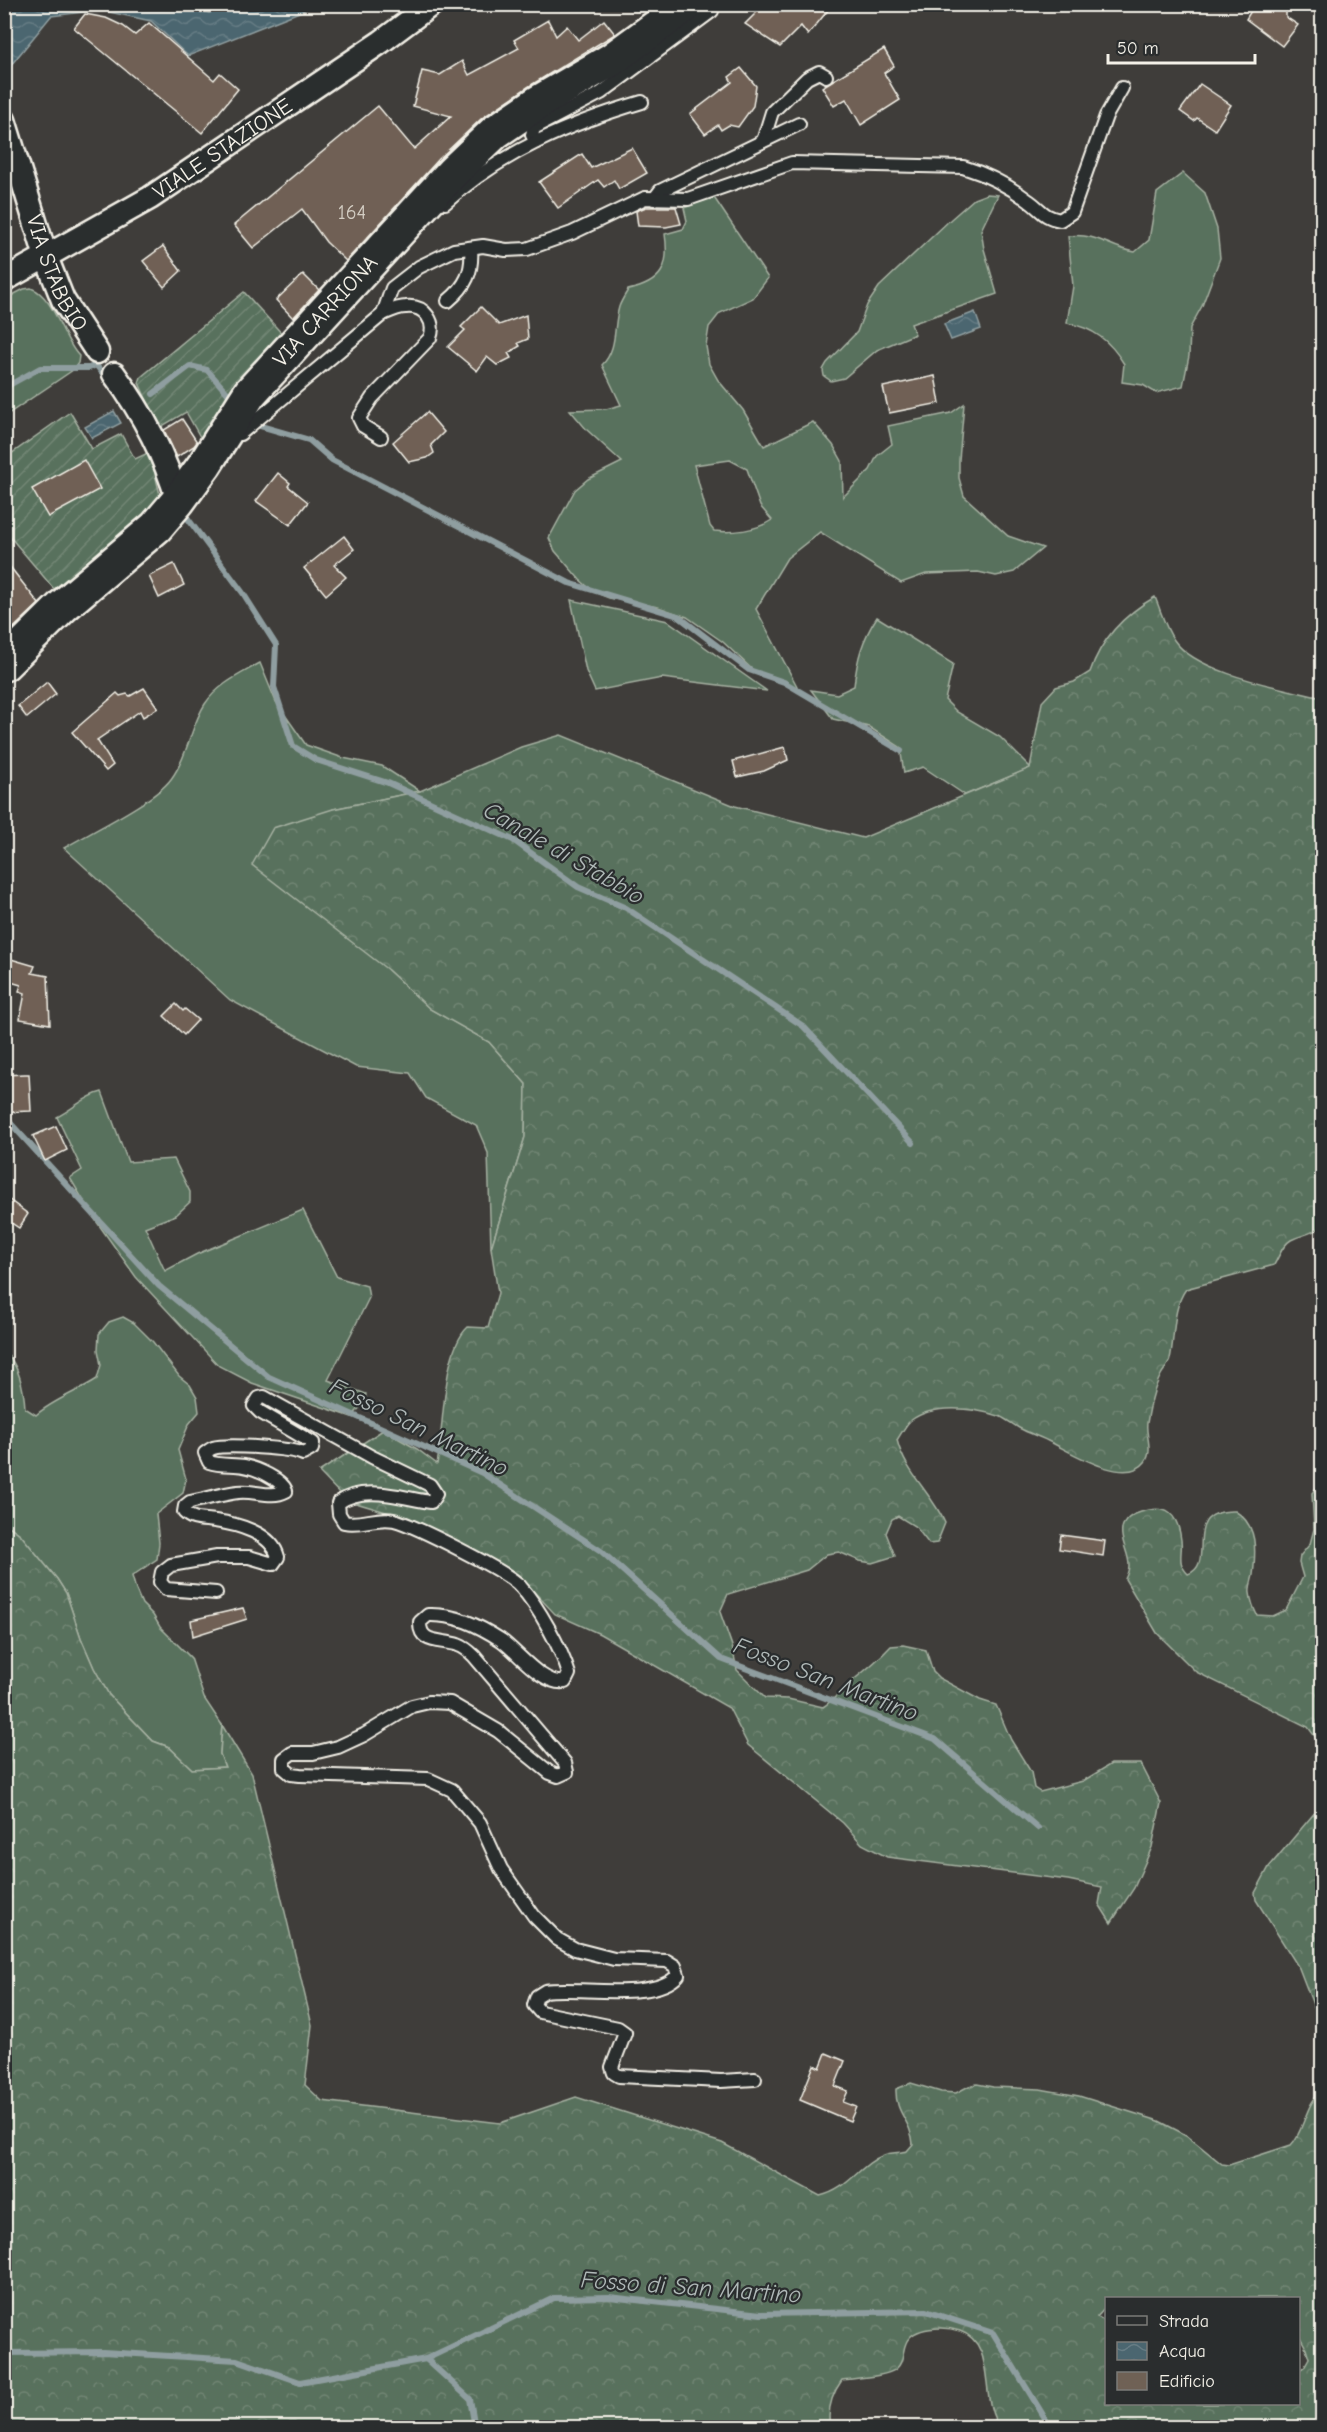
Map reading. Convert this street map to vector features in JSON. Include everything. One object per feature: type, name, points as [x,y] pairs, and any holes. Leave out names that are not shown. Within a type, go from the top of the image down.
[{"type":"main road","name":"VIA CARRIONA","points":[[4,664],[63,606],[156,527],[205,464],[250,393],[453,171],[495,132],[538,102],[700,8]]},
{"type":"street","name":"VIALE STAZIONE","points":[[4,280],[150,198],[381,42],[432,4]]},
{"type":"street","name":"VIA STABBIO","points":[[4,120],[46,257],[63,300],[97,352]]},
{"type":"street","points":[[114,374],[144,420],[172,477],[178,501]]},
{"type":"lane","points":[[536,142],[532,135],[534,128],[601,93],[700,8]]},
{"type":"lane","points":[[764,141],[767,122],[772,112],[807,78],[819,72],[826,76]]},
{"type":"lane","points":[[383,314],[392,288],[419,267],[454,250],[483,246],[506,250],[527,249],[572,233],[645,198],[688,199],[792,163],[963,167],[989,175],[1032,203],[1045,216],[1060,220],[1072,212],[1106,116],[1122,88]]},
{"type":"lane","points":[[437,210],[459,190],[492,167],[553,132],[597,115],[642,102]]},
{"type":"lane","points":[[654,199],[660,191],[799,124]]},
{"type":"lane","points":[[362,272],[424,222]]},
{"type":"lane","points":[[448,301],[461,290],[469,277],[472,264],[471,248]]},
{"type":"lane","points":[[205,464],[232,443],[248,425],[383,314],[409,306],[426,313],[433,329],[430,338],[372,398],[359,418],[363,426],[381,437]]},
{"type":"lane","points":[[216,1593],[166,1589],[160,1582],[162,1572],[171,1565],[217,1557],[259,1558],[273,1564],[278,1557],[276,1549],[260,1534],[217,1521],[190,1519],[184,1512],[185,1506],[190,1502],[239,1492],[257,1492],[277,1496],[286,1491],[281,1483],[247,1466],[209,1462],[205,1454],[214,1448],[268,1449],[296,1451],[303,1454],[312,1449],[313,1443],[306,1438],[260,1412],[254,1406],[259,1398],[264,1397],[372,1457],[430,1485],[436,1494],[431,1502],[403,1496],[349,1495],[338,1503],[339,1514],[344,1522],[353,1524],[372,1519],[392,1520],[412,1526],[519,1584],[536,1608],[566,1663],[569,1674],[565,1682],[550,1680],[502,1641],[465,1620],[447,1614],[428,1615],[420,1622],[420,1629],[424,1637],[432,1641],[459,1646],[474,1656],[565,1763],[567,1772],[558,1776],[550,1773],[498,1731],[450,1703],[429,1702],[412,1706],[364,1735],[338,1747],[313,1753],[292,1753],[284,1759],[284,1768],[291,1774],[300,1775],[428,1779],[452,1790],[480,1823],[501,1869],[534,1916],[557,1939],[575,1949],[614,1959],[667,1961],[675,1966],[678,1975],[663,1987],[634,1990],[545,1991],[537,1996],[534,2005],[540,2012],[618,2028],[625,2033],[612,2067],[614,2073],[619,2076],[721,2081],[755,2079]]},
{"type":"green space","points":[[1183,173],[1205,193],[1217,229],[1220,258],[1202,306],[1190,328],[1189,356],[1183,386],[1156,393],[1143,385],[1122,382],[1124,364],[1107,342],[1085,328],[1067,323],[1073,286],[1068,236],[1096,238],[1135,252],[1149,240],[1157,193]]},
{"type":"green space","points":[[987,194],[998,195],[981,230],[997,294],[911,324],[915,334],[877,350],[844,378],[831,381],[824,376],[823,370],[827,363],[857,332],[867,305],[879,287],[974,199]]},
{"type":"green space","points":[[713,196],[768,278],[753,298],[720,313],[709,327],[706,346],[709,364],[718,380],[743,410],[764,446],[813,422],[833,445],[842,461],[843,497],[870,470],[877,456],[892,444],[888,426],[951,413],[964,404],[959,478],[964,496],[1008,536],[1043,548],[1014,572],[996,576],[978,572],[926,574],[901,583],[820,532],[787,558],[756,609],[798,688],[754,671],[723,642],[687,617],[658,607],[609,598],[594,592],[580,580],[555,551],[549,538],[575,490],[588,479],[622,462],[587,430],[570,410],[606,409],[621,405],[602,365],[611,352],[619,307],[628,290],[649,283],[661,272],[666,256],[665,234],[683,229],[687,221],[684,208]],"holes":[[[730,460],[747,469],[760,506],[772,520],[759,527],[744,530],[714,531],[710,526],[694,465]]]},
{"type":"green space","points":[[31,288],[39,293],[52,308],[67,339],[79,356],[78,363],[73,370],[5,416],[5,299],[24,289]]},
{"type":"green space","points":[[244,292],[285,337],[204,444],[186,412],[159,428],[139,383],[141,377]]},
{"type":"green space","points":[[70,412],[92,449],[121,434],[135,459],[150,452],[160,495],[158,508],[75,583],[68,578],[54,589],[5,531],[4,459]]},
{"type":"green space","points":[[1155,597],[1174,640],[1185,652],[1201,662],[1242,678],[1322,698],[1322,1226],[1288,1242],[1274,1265],[1186,1289],[1178,1305],[1169,1361],[1158,1381],[1151,1404],[1147,1423],[1148,1457],[1136,1469],[1125,1471],[1112,1469],[1085,1460],[999,1416],[965,1409],[941,1409],[919,1415],[910,1421],[897,1440],[906,1463],[940,1512],[945,1523],[937,1543],[929,1544],[916,1527],[898,1516],[892,1519],[886,1533],[895,1556],[872,1563],[860,1561],[839,1552],[827,1554],[807,1570],[728,1594],[720,1612],[732,1646],[737,1670],[765,1698],[788,1699],[823,1707],[891,1646],[903,1645],[926,1650],[933,1672],[939,1678],[980,1700],[996,1705],[1011,1740],[1031,1772],[1034,1788],[1040,1792],[1083,1781],[1111,1764],[1141,1764],[1161,1803],[1152,1847],[1134,1888],[1111,1923],[1099,1904],[1102,1887],[1068,1880],[887,1857],[862,1844],[843,1823],[748,1745],[729,1708],[600,1634],[555,1614],[523,1580],[461,1544],[406,1518],[346,1500],[319,1472],[383,1430],[417,1449],[437,1464],[445,1391],[453,1353],[459,1338],[468,1327],[488,1328],[498,1293],[491,1248],[525,1137],[526,1084],[489,1042],[430,1009],[388,970],[252,865],[273,828],[333,809],[420,791],[521,747],[561,735],[735,806],[863,838],[1030,768],[1042,702],[1056,687],[1074,682],[1090,672],[1107,638],[1115,628]]},
{"type":"green space","points":[[571,600],[668,621],[767,691],[662,678],[595,691],[586,671]]},
{"type":"green space","points":[[877,617],[953,664],[945,700],[957,712],[1000,737],[1031,768],[965,795],[923,767],[904,773],[900,747],[869,727],[833,719],[811,690],[837,694],[854,686],[861,650]]},
{"type":"green space","points":[[260,663],[276,702],[306,745],[343,758],[382,766],[420,791],[333,809],[388,970],[430,1009],[489,1042],[526,1084],[525,1137],[491,1248],[488,1153],[476,1125],[426,1098],[410,1073],[356,1067],[230,1000],[64,848],[137,807],[163,788],[177,770],[200,712],[210,697],[230,680]]},
{"type":"green space","points":[[102,1092],[128,1162],[174,1159],[190,1192],[190,1202],[176,1215],[145,1227],[165,1271],[197,1254],[303,1210],[337,1277],[367,1286],[369,1298],[328,1380],[366,1394],[365,1401],[352,1417],[252,1383],[219,1366],[136,1277],[94,1218],[70,1178],[82,1170],[57,1117],[90,1096]]},
{"type":"green space","points":[[123,1317],[134,1323],[153,1342],[179,1376],[190,1385],[197,1397],[199,1412],[189,1424],[178,1450],[186,1479],[183,1493],[156,1514],[159,1543],[157,1559],[132,1576],[142,1604],[153,1615],[160,1627],[191,1658],[204,1698],[222,1725],[220,1754],[225,1767],[192,1769],[169,1747],[153,1741],[109,1695],[81,1638],[66,1593],[20,1534],[5,1523],[4,1353],[17,1370],[25,1408],[36,1415],[97,1379],[101,1365],[98,1350],[99,1334],[109,1322]]},
{"type":"green space","points":[[1322,1485],[1322,1746],[1308,1727],[1196,1672],[1157,1633],[1125,1579],[1129,1565],[1122,1530],[1127,1520],[1138,1513],[1158,1509],[1170,1513],[1177,1524],[1181,1562],[1188,1574],[1196,1568],[1200,1560],[1201,1538],[1208,1519],[1218,1513],[1235,1511],[1248,1524],[1254,1539],[1254,1566],[1250,1590],[1254,1608],[1257,1615],[1273,1616],[1286,1610],[1303,1577],[1299,1563],[1300,1556],[1310,1544],[1314,1529],[1312,1493]]},
{"type":"green space","points":[[4,1523],[20,1534],[57,1579],[66,1593],[94,1668],[109,1695],[153,1741],[169,1747],[192,1769],[225,1767],[220,1754],[222,1725],[252,1774],[312,2025],[305,2085],[322,2101],[500,2123],[576,2097],[722,2143],[820,2196],[846,2183],[876,2159],[887,2154],[907,2151],[913,2144],[912,2136],[896,2098],[896,2089],[911,2083],[941,2092],[956,2093],[977,2084],[1040,2089],[1079,2096],[1159,2121],[1186,2135],[1222,2164],[1229,2165],[1291,2145],[1316,2096],[1322,2091],[1322,2427],[1000,2427],[990,2403],[984,2360],[979,2348],[972,2338],[960,2331],[938,2328],[922,2330],[910,2337],[900,2363],[891,2372],[842,2380],[831,2403],[830,2427],[5,2427]]},
{"type":"green space","points":[[1322,1804],[1322,2028],[1299,1968],[1256,1900],[1255,1893],[1269,1867]]},
{"type":"water","points":[[180,4],[209,13],[235,5],[317,5],[188,56],[151,21],[100,10],[51,16],[11,65],[5,40],[4,11],[13,5]]},
{"type":"water","points":[[975,312],[981,329],[951,340],[944,324]]},
{"type":"water","points":[[114,411],[121,423],[92,438],[85,427]]},
{"type":"building","points":[[749,4],[833,4],[808,35],[801,26],[780,47],[745,24],[756,13]]},
{"type":"building","points":[[1255,4],[1278,4],[1286,9],[1286,17],[1298,25],[1282,46],[1246,19]]},
{"type":"building","points":[[85,14],[106,18],[135,35],[149,23],[214,80],[220,73],[238,89],[202,133],[74,28]]},
{"type":"building","points":[[548,20],[556,36],[567,26],[578,40],[604,20],[615,34],[482,118],[439,159],[346,261],[326,242],[302,209],[253,248],[234,225],[378,106],[414,149],[451,116],[413,106],[422,71],[440,75],[462,61],[469,75],[519,48],[514,40]]},
{"type":"building","points":[[884,49],[894,66],[884,73],[900,100],[861,125],[846,99],[834,106],[822,87]]},
{"type":"building","points":[[741,68],[756,86],[753,106],[738,127],[729,125],[721,130],[718,125],[705,134],[690,114],[732,82],[729,77]]},
{"type":"building","points":[[1200,84],[1231,105],[1215,130],[1197,118],[1194,121],[1180,111]]},
{"type":"building","points":[[632,148],[647,173],[619,189],[614,180],[604,187],[598,180],[558,208],[539,182],[582,154],[591,168]]},
{"type":"building","points":[[646,207],[676,207],[681,224],[666,227],[638,226],[636,211]]},
{"type":"building","points":[[163,246],[181,271],[164,287],[143,261]]},
{"type":"building","points":[[303,274],[319,290],[293,318],[276,300]]},
{"type":"building","points":[[481,307],[499,325],[526,315],[528,339],[518,343],[520,346],[508,353],[511,358],[497,365],[487,357],[477,371],[448,347],[465,330],[461,327]]},
{"type":"building","points":[[935,376],[940,403],[889,413],[883,387]]},
{"type":"building","points":[[427,412],[444,432],[431,445],[434,453],[427,458],[409,462],[393,442]]},
{"type":"building","points":[[182,419],[197,442],[177,457],[164,430]]},
{"type":"building","points":[[84,460],[100,489],[48,517],[32,489]]},
{"type":"building","points":[[278,473],[290,483],[288,486],[308,502],[290,525],[256,501]]},
{"type":"building","points":[[344,536],[354,549],[334,565],[346,577],[326,595],[304,568]]},
{"type":"building","points":[[4,559],[39,604],[4,637]]},
{"type":"building","points":[[174,564],[184,585],[159,598],[149,576]]},
{"type":"building","points":[[47,682],[56,694],[27,718],[18,706]]},
{"type":"building","points":[[144,688],[158,708],[143,717],[140,711],[97,740],[113,765],[106,771],[72,732],[117,693],[120,696],[127,694],[130,696]]},
{"type":"building","points":[[785,747],[788,760],[764,771],[737,777],[733,761]]},
{"type":"building","points":[[4,957],[35,966],[32,973],[48,976],[50,1024],[20,1019],[25,993],[19,991],[21,985],[4,980]]},
{"type":"building","points":[[176,1004],[198,1020],[184,1035],[164,1016]]},
{"type":"building","points":[[29,1074],[31,1111],[6,1112],[4,1075]]},
{"type":"building","points":[[56,1126],[67,1150],[45,1161],[33,1136]]},
{"type":"building","points":[[4,1196],[28,1214],[19,1228],[4,1218]]},
{"type":"building","points":[[1061,1535],[1105,1541],[1103,1556],[1059,1549]]},
{"type":"building","points":[[243,1608],[247,1619],[193,1636],[191,1620]]},
{"type":"building","points":[[826,2053],[845,2061],[835,2086],[848,2091],[843,2102],[856,2107],[850,2121],[800,2100],[814,2065],[820,2068]]},
{"type":"waterway","name":"Canale di Stabbio","points":[[4,388],[40,368],[89,368],[96,365],[107,379]]},
{"type":"waterway","name":"Canale di Stabbio","points":[[153,394],[190,366],[207,370],[231,397]]},
{"type":"waterway","name":"Canale di Stabbio","points":[[257,425],[309,440],[332,460],[569,583],[678,616],[749,670],[784,682],[901,751]]},
{"type":"waterway","name":"Canale di Stabbio","points":[[183,512],[243,593],[276,645],[274,687],[293,746],[316,760],[388,783],[513,840],[578,887],[626,908],[803,1026],[913,1143]]},
{"type":"waterway","name":"Fosso San Martino","points":[[4,1116],[159,1286],[269,1377],[482,1473],[601,1551],[721,1659],[935,1739],[1038,1828]]},
{"type":"waterway","name":"Fosso di San Martino","points":[[4,2353],[103,2352],[237,2360],[300,2382],[426,2359],[554,2298],[609,2297],[761,2314],[926,2311],[993,2333],[1051,2428]]},
{"type":"waterway","points":[[426,2359],[470,2399],[475,2428]]}]
